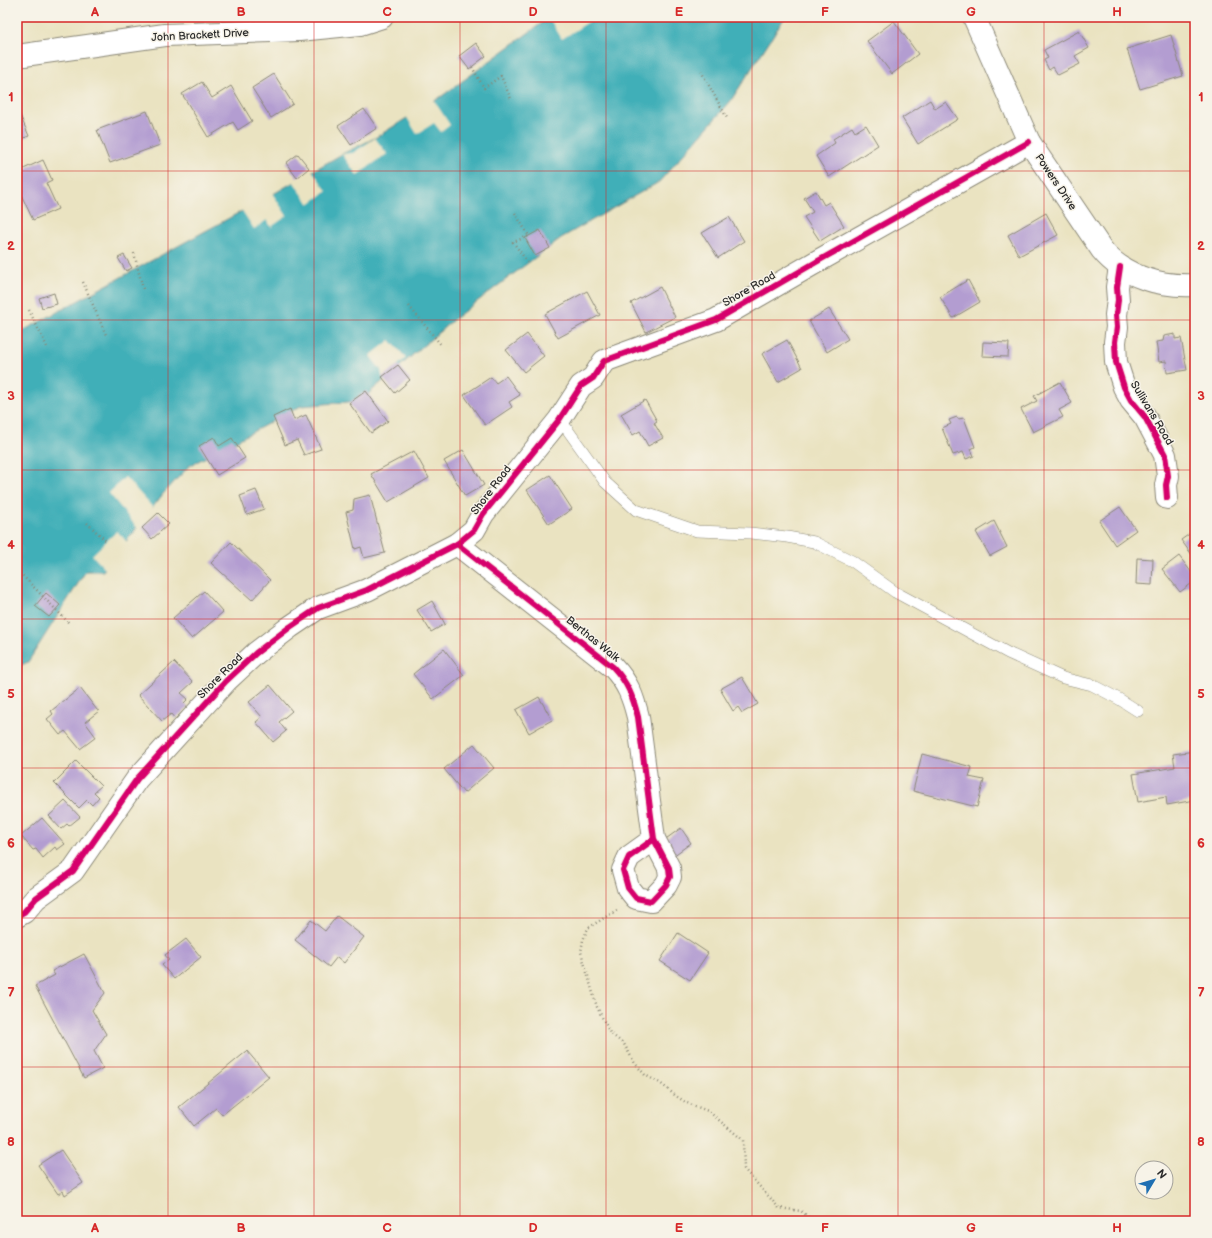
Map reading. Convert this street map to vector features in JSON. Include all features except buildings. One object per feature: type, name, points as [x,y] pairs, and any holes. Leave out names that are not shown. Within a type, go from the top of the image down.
[{"type":"street","name":"John Brackett Drive","points":[[17,56],[165,35],[299,30],[360,24],[382,17]]},
{"type":"street","name":"Powers Drive","points":[[974,17],[1029,142],[1108,258],[1120,267],[1152,281],[1172,285],[1195,285]]},
{"type":"street","name":"Shore Road","points":[[17,916],[24,912],[36,898],[73,870],[138,779],[226,681],[256,653],[318,608],[367,590],[457,544],[474,530],[483,514],[559,420],[581,386],[593,378],[604,361],[716,320],[1029,142]]},
{"type":"street","name":"Sullivans Road","points":[[1120,267],[1117,287],[1118,300],[1115,342],[1116,362],[1124,387],[1131,400],[1145,417],[1165,455],[1167,462],[1167,498]]},
{"type":"street","name":"Berthas Walk","points":[[457,544],[613,667],[625,681],[633,698],[638,717],[654,839],[669,868],[670,877],[666,885],[651,901],[636,898]]},
{"type":"street","points":[[636,898],[628,888],[623,870],[629,857],[654,839]]},
{"type":"lane","points":[[559,420],[605,482],[636,510],[697,531],[750,533],[814,542],[852,561],[895,592],[1008,653],[1063,678],[1092,685],[1138,711]]},
{"type":"path","points":[[472,67],[484,88],[501,76],[511,99]]},
{"type":"path","points":[[701,71],[727,118]]},
{"type":"path","points":[[515,213],[529,236],[513,242],[528,263]]},
{"type":"path","points":[[134,253],[143,289]]},
{"type":"path","points":[[83,282],[106,335]]},
{"type":"path","points":[[409,306],[442,346]]},
{"type":"path","points":[[29,310],[47,347]]},
{"type":"path","points":[[88,522],[106,541]]},
{"type":"path","points":[[17,570],[70,624]]},
{"type":"path","points":[[636,898],[588,928],[583,940],[581,952],[597,1007],[610,1033],[624,1044],[634,1062],[645,1075],[660,1083],[687,1103],[708,1110],[743,1140],[744,1169],[778,1208],[801,1211],[812,1221]]},
{"type":"water","points":[[550,17],[785,17],[730,102],[659,182],[561,238],[454,319],[360,401],[301,406],[189,466],[163,494],[103,571],[86,571],[28,662],[17,667],[17,334],[275,193],[342,154],[375,138],[442,96]]},
{"type":"pier","points":[[549,17],[596,17],[562,39]]},
{"type":"pier","points":[[433,99],[450,125],[441,132],[434,123],[417,134],[406,116]]},
{"type":"pier","points":[[375,138],[387,154],[357,175],[342,154],[353,153]]},
{"type":"pier","points":[[312,170],[327,191],[309,204],[293,181]]},
{"type":"pier","points":[[272,193],[287,216],[271,227],[267,220],[254,229],[241,209]]},
{"type":"pier","points":[[390,340],[406,358],[398,365],[400,368],[385,381],[382,377],[381,370],[370,356]]},
{"type":"pier","points":[[125,477],[154,509],[138,529],[109,493]]},
{"type":"pier","points":[[117,531],[128,543],[106,570],[92,555]]},
{"type":"cycle path","points":[[17,916],[24,912],[36,898],[73,871],[137,779],[226,681],[256,653],[318,608],[367,590],[457,544],[474,530],[483,514],[559,420],[581,386],[593,378],[604,361],[716,320],[1029,142]]},
{"type":"cycle path","points":[[1120,267],[1117,287],[1118,300],[1115,342],[1116,362],[1124,387],[1131,400],[1145,417],[1165,455],[1168,476],[1166,485],[1167,498]]},
{"type":"cycle path","points":[[457,544],[613,667],[623,679],[632,697],[638,717],[654,839],[669,868],[670,877],[666,885],[651,901],[636,898],[628,888],[623,870],[629,857],[654,839]]}]
